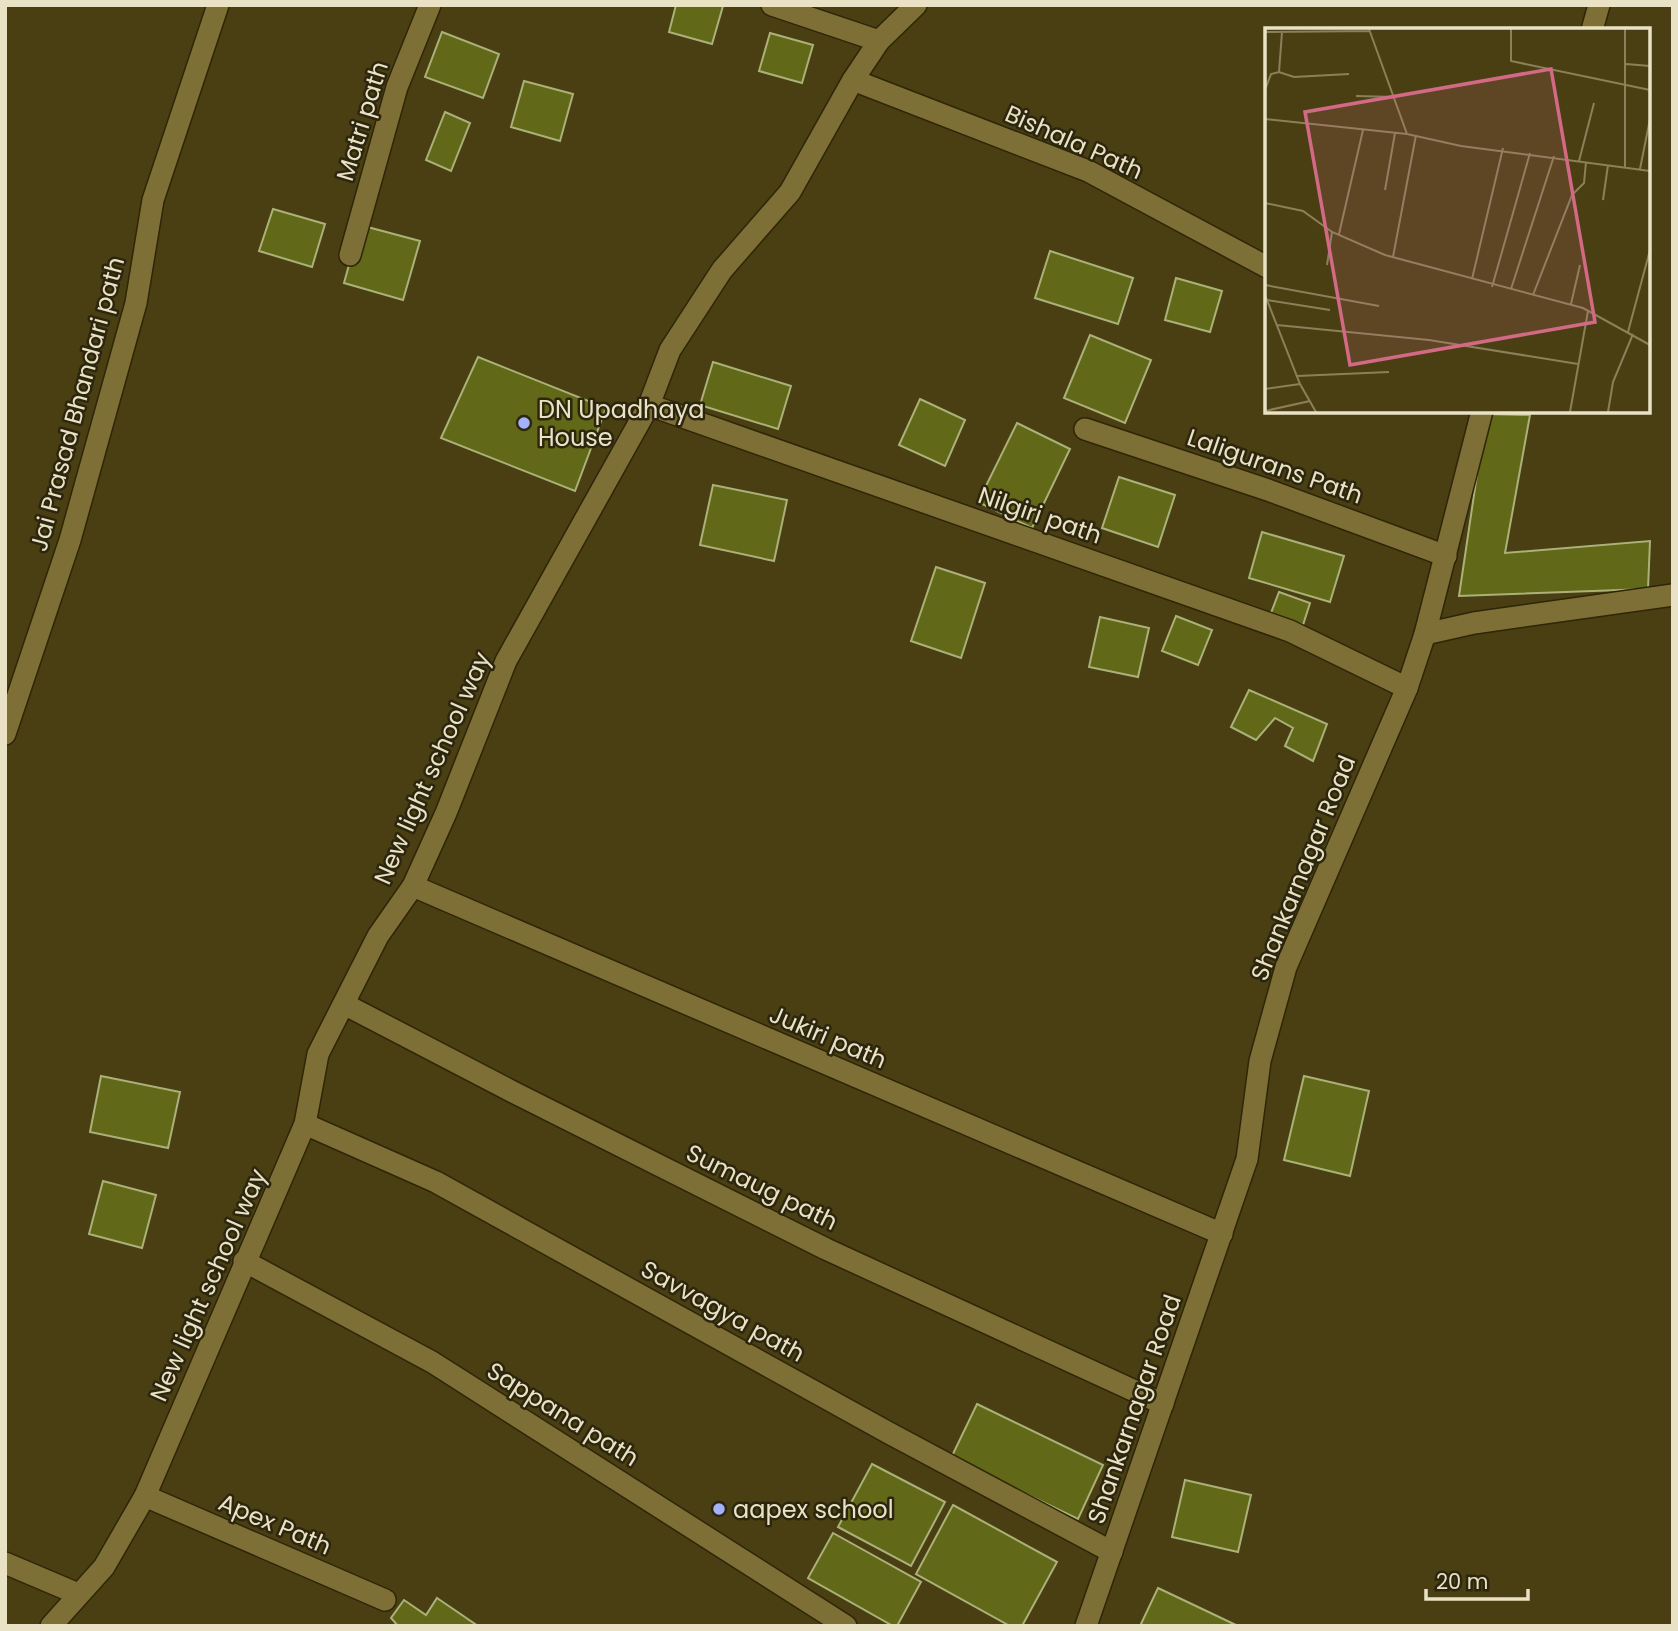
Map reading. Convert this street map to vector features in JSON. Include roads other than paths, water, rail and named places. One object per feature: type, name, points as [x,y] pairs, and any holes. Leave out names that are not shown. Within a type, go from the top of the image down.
[{"type":"street","name":"Jai Prasad Bhandari path","points":[[5,734],[70,540],[136,303],[153,200],[218,5]]},
{"type":"street","name":"Matri path","points":[[350,255],[397,88],[430,5]]},
{"type":"street","points":[[772,5],[879,41]]},
{"type":"street","name":"New light school way","points":[[51,1626],[104,1567],[145,1496],[244,1261],[284,1178],[305,1124],[318,1054],[378,936],[414,886],[506,661],[649,405],[670,351],[722,270],[790,192],[853,80],[879,41],[916,5]]},
{"type":"street","points":[[1593,28],[1599,5]]},
{"type":"street","name":"Bishala Path","points":[[853,80],[1088,171],[1265,267]]},
{"type":"street","name":"Nilgiri path","points":[[649,405],[1290,631],[1407,688]]},
{"type":"street","name":"Shankarnagar Road","points":[[1086,1626],[1247,1160],[1260,1061],[1286,967],[1407,688],[1425,634],[1482,413]]},
{"type":"street","name":"Laligurans Path","points":[[1085,429],[1268,490],[1446,556]]},
{"type":"street","points":[[1425,634],[1474,623],[1673,595]]},
{"type":"street","name":"Jukiri path","points":[[414,886],[1222,1234]]},
{"type":"street","name":"Sumaug path","points":[[344,1004],[826,1249],[1163,1404]]},
{"type":"street","name":"Savvagya path","points":[[305,1124],[436,1182],[877,1427],[1112,1552]]},
{"type":"street","name":"Sappana path","points":[[244,1261],[432,1362],[846,1626]]},
{"type":"street","name":"Apex Path","points":[[145,1496],[384,1600]]},
{"type":"street","points":[[5,1563],[78,1594]]},
{"type":"place","name":"DN Upadhaya House","points":[[524,423]]},
{"type":"place","name":"aapex school","points":[[719,1509]]}]
